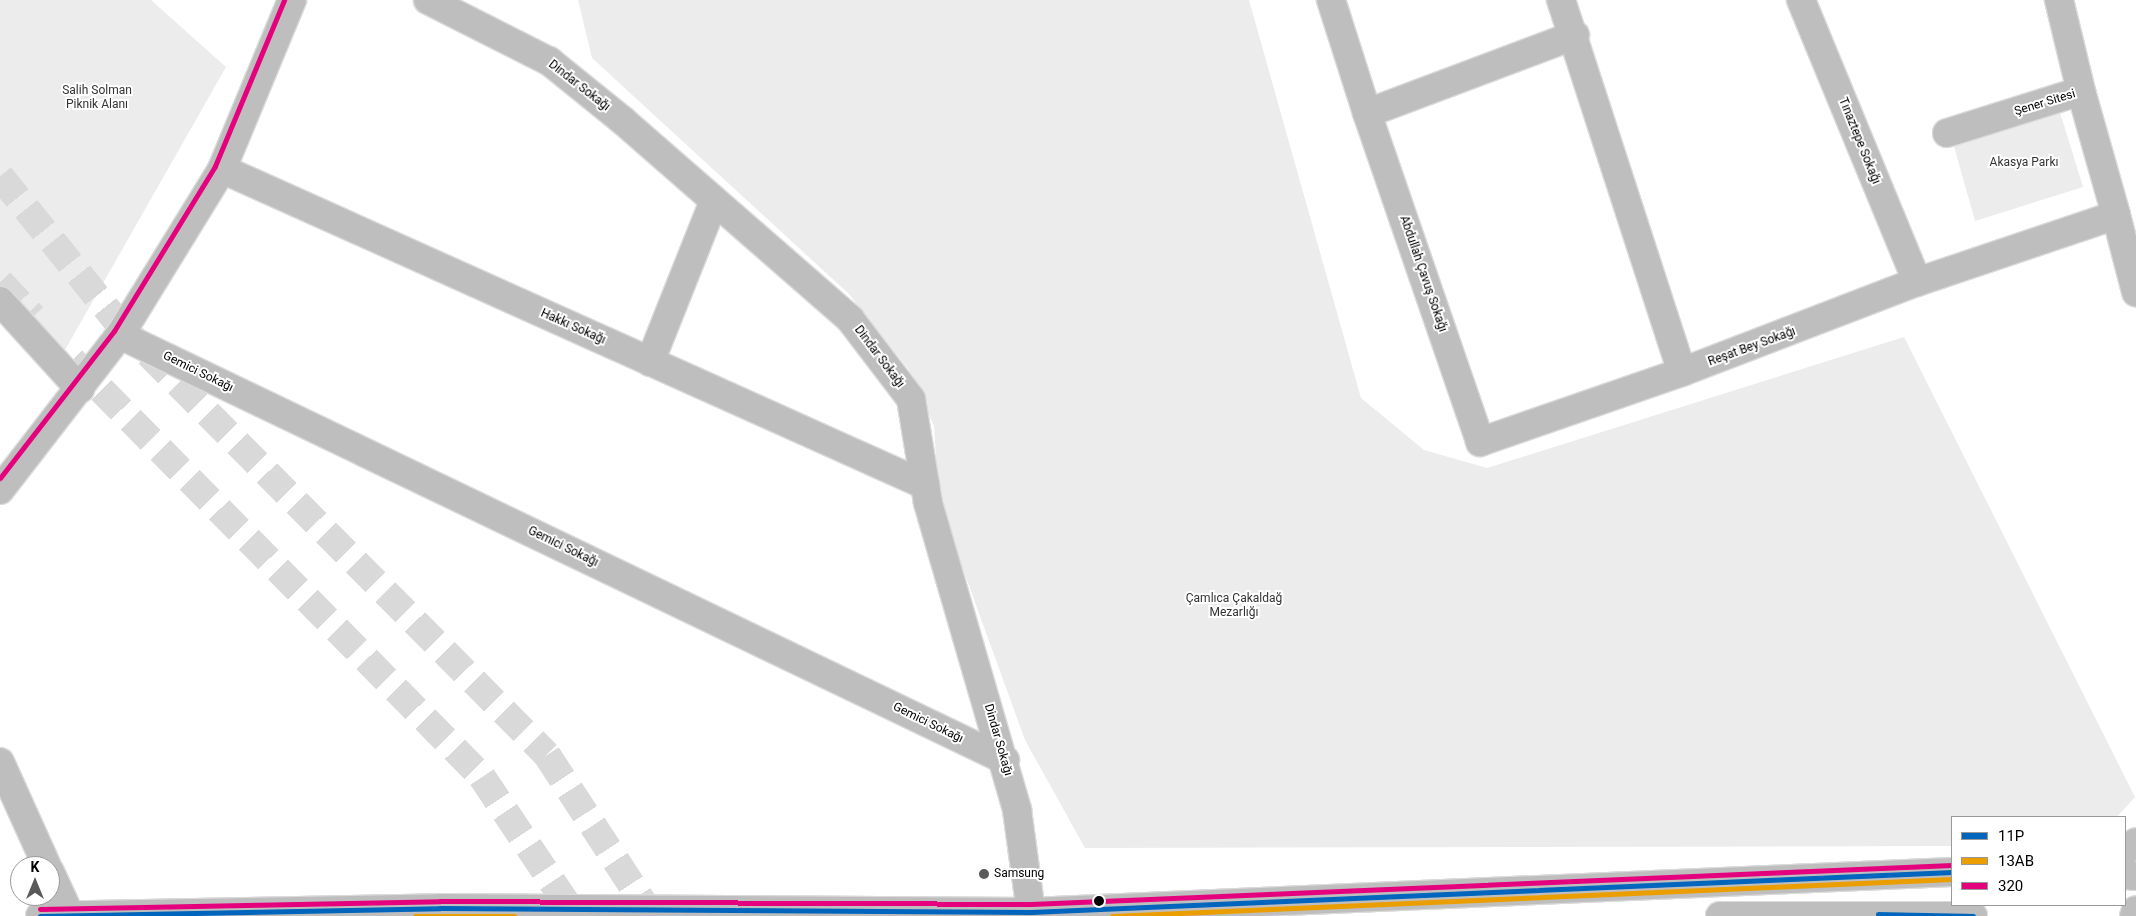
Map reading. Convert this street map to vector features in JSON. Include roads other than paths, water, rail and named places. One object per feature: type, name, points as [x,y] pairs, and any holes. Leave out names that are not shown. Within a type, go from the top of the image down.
[{"type":"street","points":[[0,490],[120,335],[222,169],[292,0]]},
{"type":"street","name":"Dindar Sokağı","points":[[428,0],[548,61],[713,204],[850,319],[911,399],[925,486],[1005,760],[1031,912]]},
{"type":"street","points":[[1331,0],[1368,114],[1575,35]]},
{"type":"street","points":[[1561,0],[1575,35],[1682,372]]},
{"type":"street","name":"Tınaztepe Sokağı","points":[[1801,0],[1917,282]]},
{"type":"street","name":"Şener Sitesi","points":[[1947,133],[2082,91],[2059,0]]},
{"type":"street","points":[[2082,91],[2134,282]]},
{"type":"street","name":"Abdullah Çavuş Sokağı","points":[[1368,114],[1480,442],[1682,372]]},
{"type":"street","name":"Hakkı Sokağı","points":[[222,169],[925,486]]},
{"type":"street","points":[[650,362],[713,204]]},
{"type":"street","name":"Reşat Bey Sokağı","points":[[1682,372],[1917,282],[2116,215]]},
{"type":"street","points":[[1,302],[80,388]]},
{"type":"street","name":"Gemici Sokağı","points":[[120,335],[1005,760]]},
{"type":"street","points":[[0,762],[42,856]]},
{"type":"street","points":[[2126,850],[2136,842]]},
{"type":"street","points":[[40,916],[69,913],[440,908],[1031,912],[1951,872]]},
{"type":"street","points":[[60,894],[69,913]]},
{"type":"street","points":[[2134,916],[2136,910]]},
{"type":"street","points":[[1720,916],[1973,916]]},
{"type":"tunnel","points":[[0,176],[119,324],[547,755],[652,916]]},
{"type":"tunnel","points":[[0,282],[33,317]]},
{"type":"tunnel","points":[[72,360],[482,777],[575,916]]},
{"type":"place","name":"Samsung","points":[[984,874]]},
{"type":"park label","name":"Salih Solman Piknik Alanı","points":[[97,98]]},
{"type":"park label","name":"Akasya Parkı","points":[[2024,163]]},
{"type":"park label","name":"Çamlıca Çakaldağ Mezarlığı","points":[[1234,606]]}]
